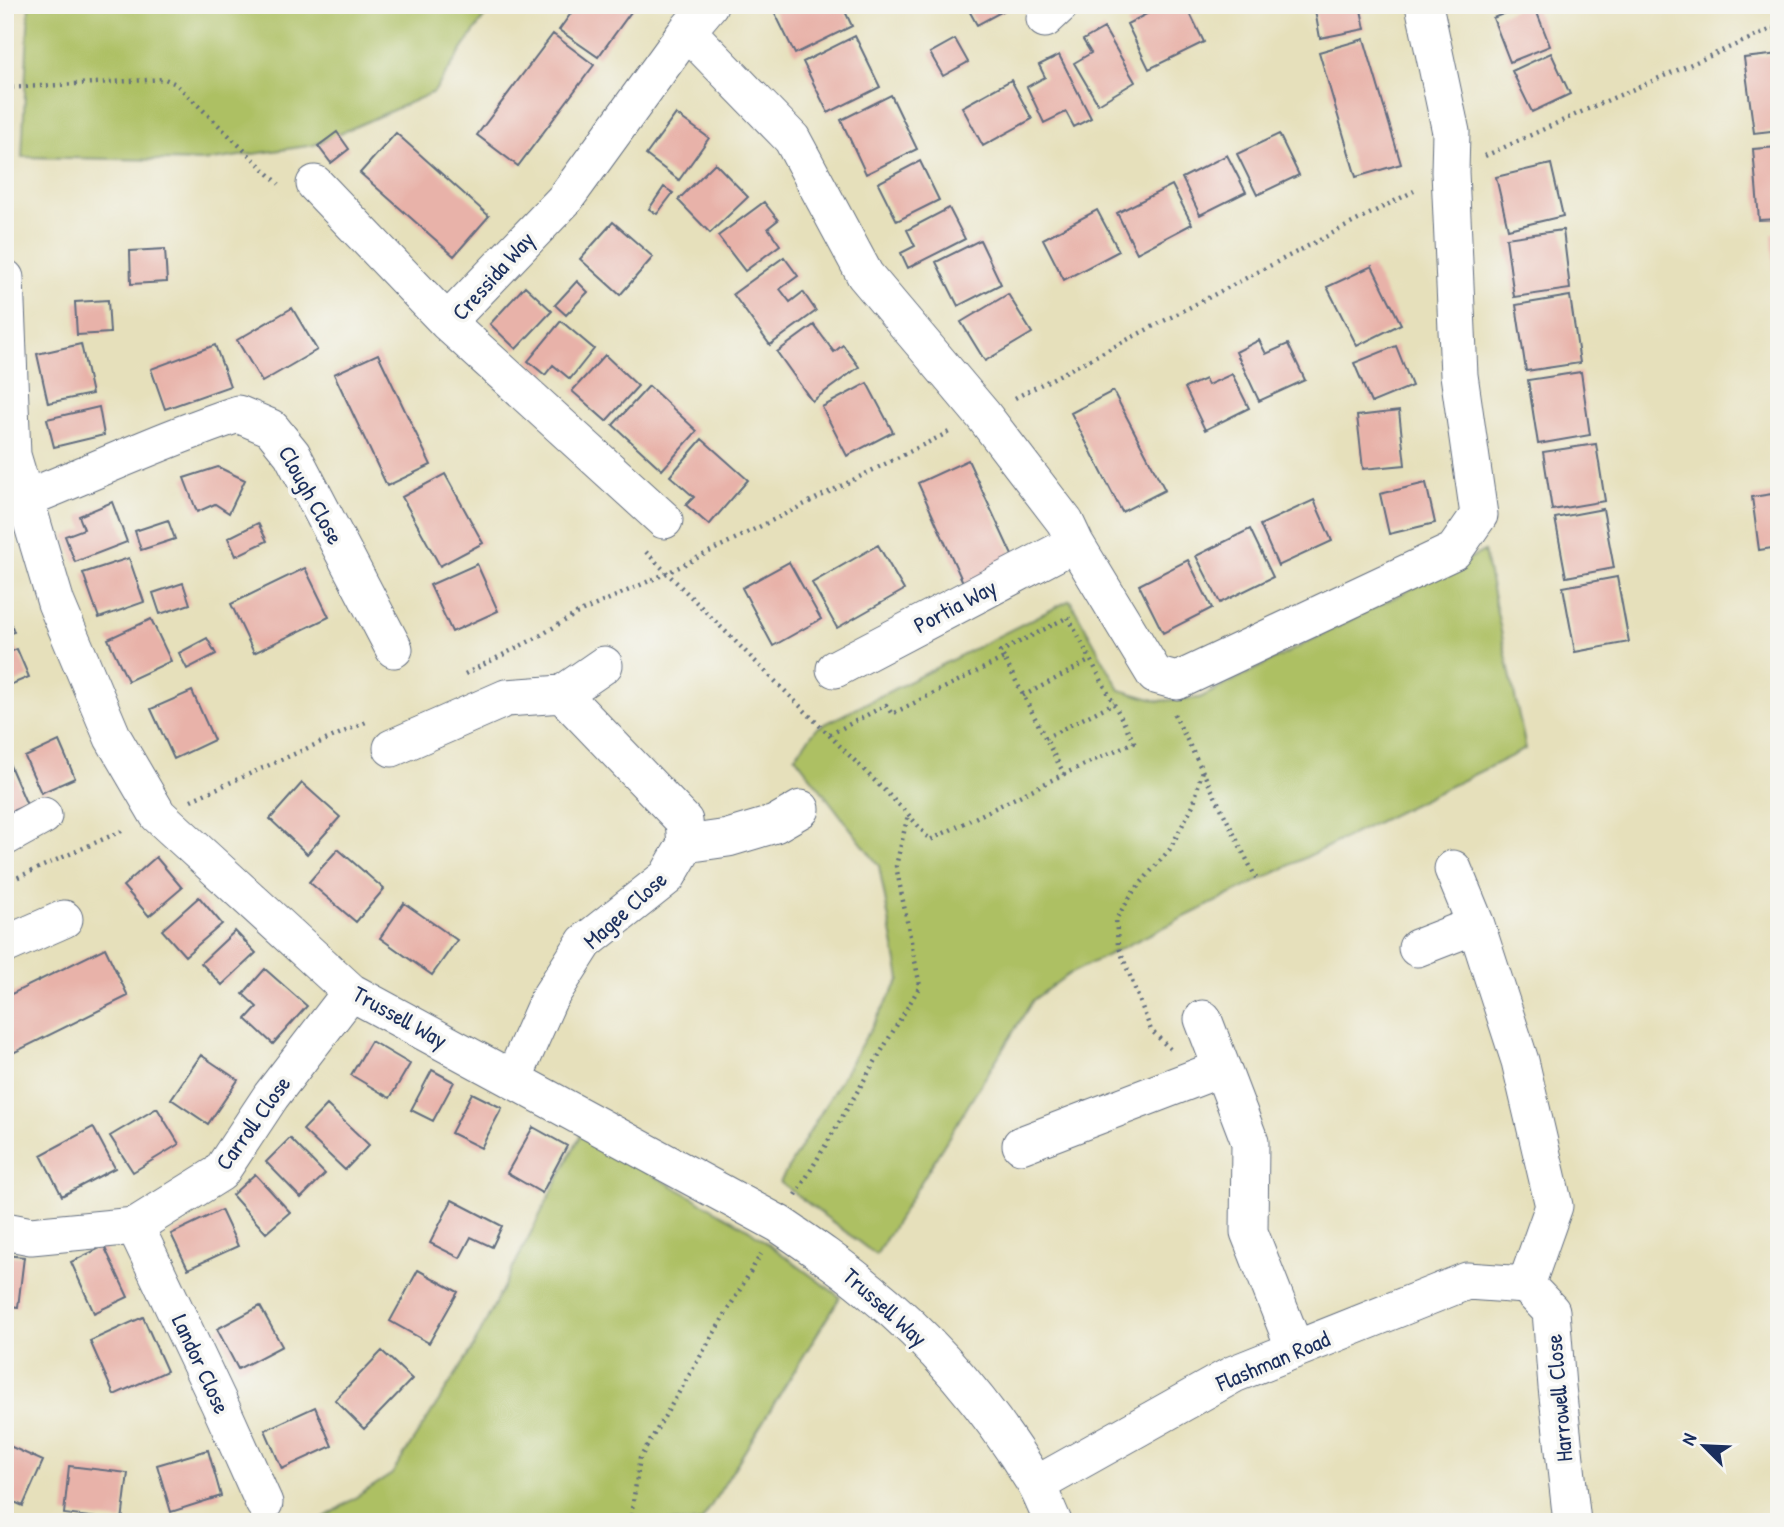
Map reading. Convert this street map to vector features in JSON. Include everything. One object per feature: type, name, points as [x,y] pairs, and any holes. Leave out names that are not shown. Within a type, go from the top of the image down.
[{"type":"street","points":[[698,18],[792,139],[865,275],[983,415],[1065,522],[1155,675],[1177,681],[1454,551],[1479,515],[1459,375],[1450,172],[1451,132],[1424,5]]},
{"type":"street","name":"Cressida Way","points":[[664,520],[447,322],[565,199],[698,18]]},
{"type":"street","points":[[314,184],[447,322]]},
{"type":"street","name":"Trussell Way","points":[[5,278],[12,455],[57,603],[82,665],[113,738],[158,815],[351,992],[779,1224],[871,1291],[918,1334],[961,1381],[1036,1485],[1053,1522]]},
{"type":"street","name":"Clough Close","points":[[25,499],[196,428],[238,414],[271,428],[292,454],[394,649]]},
{"type":"street","name":"Portia Way","points":[[835,669],[1075,543]]},
{"type":"street","points":[[381,734],[506,698],[562,694],[604,664]]},
{"type":"street","points":[[562,694],[684,821],[686,844],[740,835],[775,824],[801,809]]},
{"type":"street","points":[[5,837],[43,816]]},
{"type":"street","name":"Magee Close","points":[[513,1079],[548,1000],[585,942],[667,877],[686,844]]},
{"type":"street","points":[[1454,869],[1476,925],[1520,1061],[1555,1206],[1526,1285]]},
{"type":"street","points":[[5,946],[64,919]]},
{"type":"street","points":[[1417,948],[1476,925]]},
{"type":"street","name":"Carroll Close","points":[[5,1231],[31,1236],[135,1226],[220,1173],[271,1096],[351,992]]},
{"type":"street","points":[[1203,1019],[1250,1142],[1249,1232],[1296,1349]]},
{"type":"street","points":[[1021,1145],[1222,1068]]},
{"type":"street","name":"Landor Close","points":[[135,1226],[264,1503]]},
{"type":"street","name":"Flashman Road","points":[[1036,1485],[1234,1374],[1467,1281],[1526,1285]]},
{"type":"street","name":"Harrowell Close","points":[[1526,1285],[1551,1311],[1572,1522]]},
{"type":"path","points":[[453,679],[536,638],[576,614],[667,573],[983,415],[1450,172],[1779,26]]},
{"type":"path","points":[[1004,658],[892,714],[886,705],[829,735],[908,814],[930,840],[1134,742],[1068,617],[1000,652],[1004,658],[1064,774]]},
{"type":"path","points":[[1023,696],[1091,660]]},
{"type":"path","points":[[1155,675],[1256,878]]},
{"type":"path","points":[[1045,738],[1114,704]]},
{"type":"path","points":[[5,883],[158,815],[381,734]]},
{"type":"path","points":[[1202,770],[1194,803],[1170,849],[1134,891],[1116,919],[1118,945],[1151,1030],[1182,1060],[1222,1068]]},
{"type":"path","points":[[630,1522],[640,1458],[920,986],[896,866],[908,814]]},
{"type":"green space","points":[[29,5],[492,5],[434,92],[314,145],[206,161],[22,157]]},
{"type":"green space","points":[[1484,551],[1526,749],[1069,974],[1033,1000],[876,1255],[780,1182],[900,979],[879,866],[795,756],[817,728],[1070,600],[1120,690],[1158,701],[1200,698]]},
{"type":"green space","points":[[581,1134],[748,1229],[840,1297],[701,1522],[317,1522],[392,1474],[472,1349]]},
{"type":"building","points":[[577,5],[636,5],[598,57],[559,30]]},
{"type":"building","points":[[771,5],[842,5],[852,26],[795,54]]},
{"type":"building","points":[[966,5],[1014,5],[977,25]]},
{"type":"building","points":[[1164,5],[1186,5],[1204,42],[1149,69],[1127,24]]},
{"type":"building","points":[[1314,5],[1360,5],[1365,29],[1320,38]]},
{"type":"building","points":[[1525,5],[1534,5],[1550,46],[1510,62],[1493,18]]},
{"type":"building","points":[[1104,28],[1135,82],[1098,104],[1074,63],[1091,53],[1083,40]]},
{"type":"building","points":[[553,34],[594,65],[518,166],[477,135]]},
{"type":"building","points":[[855,36],[880,87],[828,113],[803,62]]},
{"type":"building","points":[[955,39],[968,62],[943,76],[930,53]]},
{"type":"building","points":[[1364,39],[1401,164],[1356,177],[1319,52]]},
{"type":"building","points":[[1551,53],[1570,94],[1532,112],[1512,71]]},
{"type":"building","points":[[1779,54],[1779,130],[1754,133],[1744,58]]},
{"type":"building","points":[[1059,55],[1091,118],[1074,127],[1066,112],[1044,123],[1027,87],[1045,77],[1039,65]]},
{"type":"building","points":[[1011,80],[1032,119],[983,146],[962,107]]},
{"type":"building","points":[[891,95],[917,149],[866,174],[841,120]]},
{"type":"building","points":[[676,114],[709,138],[679,180],[646,155]]},
{"type":"building","points":[[337,132],[349,149],[331,163],[318,146]]},
{"type":"building","points":[[396,133],[489,216],[454,256],[360,173]]},
{"type":"building","points":[[1279,134],[1299,175],[1257,195],[1237,154]]},
{"type":"building","points":[[1779,147],[1779,219],[1759,220],[1753,149]]},
{"type":"building","points":[[1227,155],[1246,192],[1200,215],[1182,178]]},
{"type":"building","points":[[920,161],[939,200],[897,221],[878,183]]},
{"type":"building","points":[[715,163],[748,197],[710,233],[678,200]]},
{"type":"building","points":[[1551,164],[1563,216],[1508,229],[1496,177]]},
{"type":"building","points":[[1172,185],[1192,224],[1137,253],[1117,213]]},
{"type":"building","points":[[664,187],[673,193],[657,214],[649,209]]},
{"type":"building","points":[[764,202],[778,220],[768,228],[780,245],[745,271],[718,236]]},
{"type":"building","points":[[949,208],[965,239],[908,268],[901,253],[915,246],[907,230]]},
{"type":"building","points":[[1097,210],[1119,251],[1064,280],[1043,239]]},
{"type":"building","points":[[613,222],[653,257],[620,295],[580,259]]},
{"type":"building","points":[[1563,230],[1570,289],[1514,297],[1506,238]]},
{"type":"building","points":[[1772,234],[1779,234],[1779,303],[1775,303]]},
{"type":"building","points":[[980,240],[1001,284],[958,306],[936,262]]},
{"type":"building","points":[[165,249],[167,282],[131,284],[130,251]]},
{"type":"building","points":[[784,257],[798,276],[780,289],[790,302],[803,292],[816,311],[770,345],[733,294]]},
{"type":"building","points":[[1372,266],[1401,324],[1357,346],[1327,287]]},
{"type":"building","points":[[577,281],[588,292],[566,315],[555,305]]},
{"type":"building","points":[[525,286],[552,311],[516,349],[490,324]]},
{"type":"building","points":[[1008,294],[1032,333],[985,361],[961,322]]},
{"type":"building","points":[[1570,296],[1580,363],[1526,371],[1516,305]]},
{"type":"building","points":[[108,300],[110,333],[77,335],[75,302]]},
{"type":"building","points":[[292,308],[317,350],[262,382],[237,340]]},
{"type":"building","points":[[561,321],[594,349],[570,379],[553,365],[545,375],[528,361]]},
{"type":"building","points":[[814,325],[834,352],[843,345],[859,367],[812,401],[777,352]]},
{"type":"building","points":[[1779,335],[1779,378],[1777,378],[1773,336]]},
{"type":"building","points":[[1259,340],[1266,354],[1288,344],[1305,380],[1259,401],[1236,352]]},
{"type":"building","points":[[81,344],[92,394],[48,403],[37,354]]},
{"type":"building","points":[[215,345],[230,386],[165,409],[151,369]]},
{"type":"building","points":[[1396,346],[1412,386],[1371,403],[1354,363]]},
{"type":"building","points":[[378,354],[431,465],[387,486],[334,374]]},
{"type":"building","points":[[605,355],[638,386],[606,421],[572,391]]},
{"type":"building","points":[[1581,372],[1590,435],[1538,444],[1528,380]]},
{"type":"building","points":[[1232,374],[1249,408],[1205,430],[1185,388],[1205,379],[1208,385]]},
{"type":"building","points":[[867,383],[893,432],[847,456],[822,407]]},
{"type":"building","points":[[649,386],[697,431],[662,470],[613,425]]},
{"type":"building","points":[[1113,391],[1165,490],[1122,512],[1071,413]]},
{"type":"building","points":[[99,407],[104,435],[54,447],[47,419]]},
{"type":"building","points":[[1399,411],[1405,465],[1363,469],[1357,416]]},
{"type":"building","points":[[702,439],[748,480],[709,525],[686,505],[694,497],[670,476]]},
{"type":"building","points":[[1596,444],[1605,501],[1552,510],[1543,452]]},
{"type":"building","points":[[968,460],[1017,566],[966,589],[918,483]]},
{"type":"building","points":[[218,467],[245,480],[229,513],[215,504],[197,512],[184,478]]},
{"type":"building","points":[[445,474],[483,543],[440,566],[402,497]]},
{"type":"building","points":[[1426,483],[1435,523],[1389,534],[1380,494]]},
{"type":"building","points":[[1779,493],[1779,547],[1759,550],[1752,497]]},
{"type":"building","points":[[1314,500],[1332,541],[1278,566],[1260,525]]},
{"type":"building","points":[[112,502],[127,542],[75,562],[65,536],[84,529],[79,516]]},
{"type":"building","points":[[1603,509],[1614,568],[1566,577],[1555,518]]},
{"type":"building","points":[[168,520],[175,539],[141,550],[135,531]]},
{"type":"building","points":[[258,523],[267,541],[236,556],[228,538]]},
{"type":"building","points":[[1250,529],[1273,577],[1220,603],[1196,556]]},
{"type":"building","points":[[878,545],[904,590],[837,628],[812,583]]},
{"type":"building","points":[[129,558],[144,602],[99,618],[83,573]]},
{"type":"building","points":[[1188,560],[1212,608],[1163,633],[1139,585]]},
{"type":"building","points":[[789,562],[821,619],[773,646],[742,588]]},
{"type":"building","points":[[477,564],[498,611],[452,632],[430,585]]},
{"type":"building","points":[[305,568],[329,617],[254,653],[231,604]]},
{"type":"building","points":[[1617,577],[1629,642],[1575,652],[1563,587]]},
{"type":"building","points":[[183,583],[190,604],[160,614],[153,593]]},
{"type":"building","points":[[5,607],[14,632],[5,635]]},
{"type":"building","points":[[151,619],[171,661],[128,681],[108,639]]},
{"type":"building","points":[[207,638],[216,654],[187,669],[179,653]]},
{"type":"building","points":[[17,649],[29,677],[5,687],[5,654]]},
{"type":"building","points":[[192,691],[214,740],[174,759],[151,709]]},
{"type":"building","points":[[59,741],[75,778],[41,793],[25,757]]},
{"type":"building","points":[[8,761],[27,805],[5,814],[5,762]]},
{"type":"building","points":[[302,783],[340,817],[307,854],[270,819]]},
{"type":"building","points":[[338,849],[384,889],[356,922],[309,882]]},
{"type":"building","points":[[156,857],[182,888],[149,916],[123,886]]},
{"type":"building","points":[[199,897],[222,924],[185,956],[162,930]]},
{"type":"building","points":[[404,903],[457,940],[432,975],[380,938]]},
{"type":"building","points":[[235,931],[256,953],[222,985],[201,963]]},
{"type":"building","points":[[105,948],[128,996],[5,1057],[5,997]]},
{"type":"building","points":[[265,969],[307,1006],[273,1044],[246,1019],[257,1007],[243,994]]},
{"type":"building","points":[[371,1041],[410,1064],[390,1098],[351,1075]]},
{"type":"building","points":[[201,1055],[238,1080],[208,1124],[171,1099]]},
{"type":"building","points":[[432,1070],[454,1082],[433,1121],[411,1110]]},
{"type":"building","points":[[472,1093],[502,1108],[481,1148],[451,1133]]},
{"type":"building","points":[[327,1105],[369,1145],[345,1170],[303,1130]]},
{"type":"building","points":[[157,1108],[179,1144],[133,1172],[110,1136]]},
{"type":"building","points":[[93,1127],[115,1168],[62,1196],[41,1155]]},
{"type":"building","points":[[533,1127],[567,1146],[542,1193],[507,1173]]},
{"type":"building","points":[[290,1138],[325,1174],[301,1198],[266,1162]]},
{"type":"building","points":[[255,1174],[290,1212],[266,1233],[232,1195]]},
{"type":"building","points":[[452,1200],[502,1226],[492,1247],[471,1237],[460,1258],[430,1243]]},
{"type":"building","points":[[221,1210],[238,1246],[188,1269],[171,1234]]},
{"type":"building","points":[[104,1246],[128,1297],[94,1313],[71,1262]]},
{"type":"building","points":[[5,1255],[24,1257],[18,1307],[5,1305]]},
{"type":"building","points":[[418,1270],[458,1292],[429,1343],[390,1321]]},
{"type":"building","points":[[260,1306],[282,1346],[238,1369],[217,1329]]},
{"type":"building","points":[[143,1317],[167,1371],[114,1395],[90,1341]]},
{"type":"building","points":[[382,1351],[412,1379],[364,1429],[335,1400]]},
{"type":"building","points":[[315,1407],[332,1446],[282,1469],[265,1430]]},
{"type":"building","points":[[5,1444],[43,1461],[23,1506],[5,1498]]},
{"type":"building","points":[[208,1450],[221,1496],[171,1512],[157,1465]]},
{"type":"building","points":[[69,1466],[128,1473],[122,1521],[64,1514]]}]
